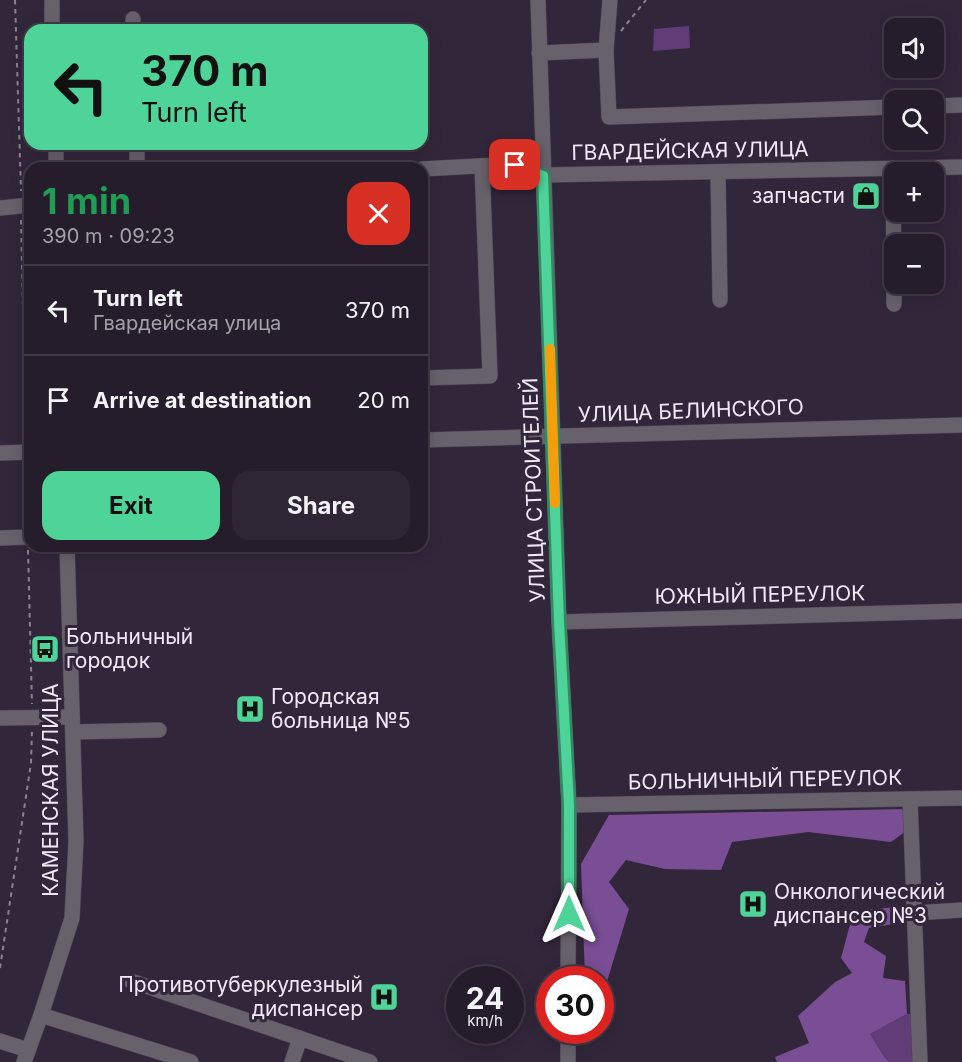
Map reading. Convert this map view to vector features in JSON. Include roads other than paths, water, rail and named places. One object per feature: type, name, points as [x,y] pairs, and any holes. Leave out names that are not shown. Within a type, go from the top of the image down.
[{"type":"street","points":[[51,0],[52,24]]},
{"type":"street","name":"УЛИЦА СТРОИТЕЛЕЙ","points":[[537,0],[559,621],[569,805],[568,966]]},
{"type":"street","points":[[610,0],[606,50],[609,117],[884,107]]},
{"type":"street","points":[[539,53],[606,50]]},
{"type":"street","points":[[944,106],[962,105]]},
{"type":"street","name":"ГВАРДЕЙСКАЯ УЛИЦА","points":[[428,168],[515,165],[543,176],[884,168]]},
{"type":"street","points":[[428,378],[490,376],[482,166]]},
{"type":"street","name":"ГВАРДЕЙСКАЯ УЛИЦА","points":[[944,167],[962,167]]},
{"type":"street","points":[[718,172],[720,300]]},
{"type":"street","points":[[0,208],[24,206]]},
{"type":"street","points":[[894,294],[894,304]]},
{"type":"street","name":"УЛИЦА БЕЛИНСКОГО","points":[[428,440],[962,425]]},
{"type":"street","points":[[0,453],[24,452]]},
{"type":"street","points":[[0,538],[24,537]]},
{"type":"street","name":"КАМЕНСКАЯ УЛИЦА","points":[[26,1056],[72,918],[76,841],[67,552]]},
{"type":"street","name":"ЮЖНЫЙ ПЕРЕУЛОК","points":[[559,621],[962,611]]},
{"type":"street","points":[[0,718],[32,717],[72,725],[159,730]]},
{"type":"street","name":"БОЛЬНИЧНЫЙ ПЕРЕУЛОК","points":[[569,805],[962,798]]},
{"type":"street","points":[[910,799],[920,1062]]},
{"type":"street","points":[[915,913],[962,910]]},
{"type":"street","points":[[131,981],[370,1062]]},
{"type":"street","points":[[41,1015],[190,1062]]},
{"type":"street","points":[[292,1062],[300,1038]]},
{"type":"street","points":[[0,1041],[26,1056]]},
{"type":"street","points":[[568,1044],[568,1062]]},
{"type":"place","name":"запчасти","points":[[866,196]]},
{"type":"place","name":"Больничный городок","points":[[45,649]]},
{"type":"place","name":"Городская больница №5","points":[[250,709]]},
{"type":"place","name":"Онкологический диспансер №3","points":[[753,904]]},
{"type":"place","name":"Противотуберкулезный диспансер","points":[[384,997]]}]
